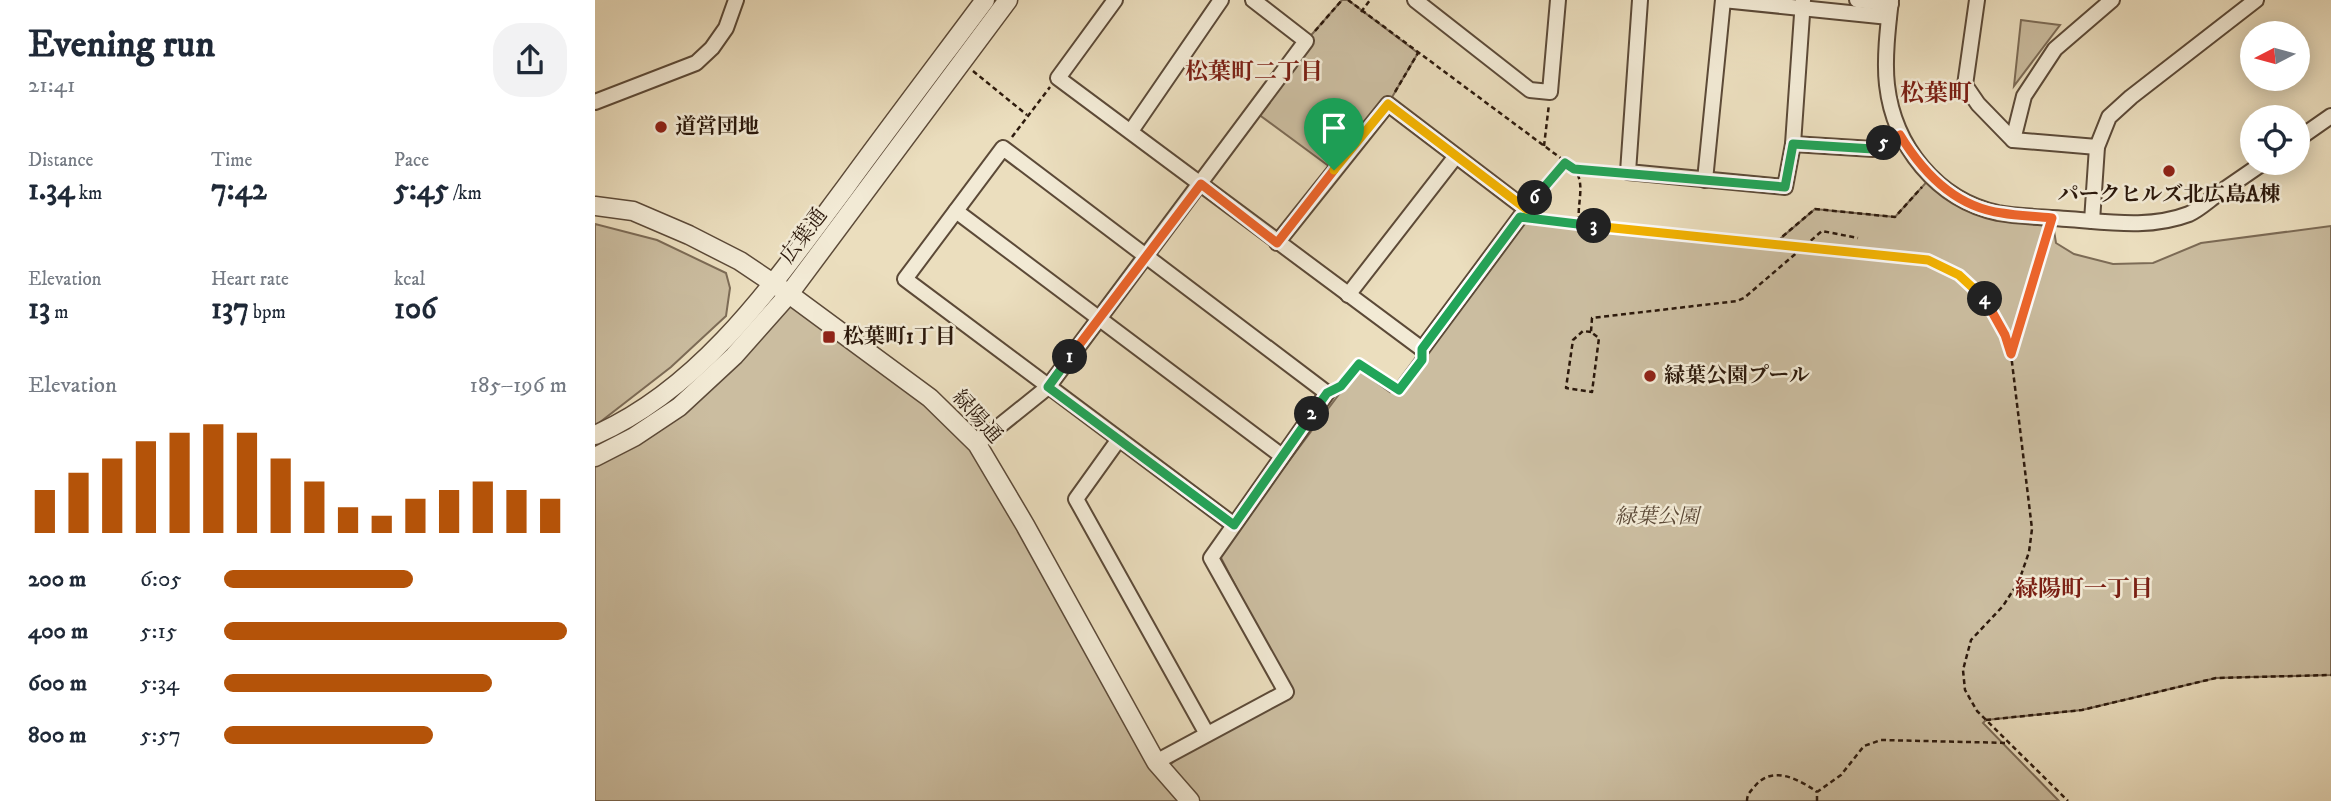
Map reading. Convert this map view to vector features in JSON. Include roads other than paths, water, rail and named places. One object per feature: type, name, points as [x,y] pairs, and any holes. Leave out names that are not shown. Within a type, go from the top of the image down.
[{"type":"street","points":[[595,102],[696,63],[712,48],[726,28],[736,0]]},
{"type":"street","name":"広葉通","points":[[595,435],[625,422],[667,392],[720,344],[773,284],[985,0]]},
{"type":"street","name":"広葉通","points":[[595,457],[634,437],[679,407],[734,356],[789,294],[1008,0]]},
{"type":"street","points":[[1115,0],[1058,78],[1277,243],[1422,349],[1523,213],[1456,156],[1388,104],[1277,243]]},
{"type":"street","points":[[1131,131],[1221,0]]},
{"type":"street","points":[[977,444],[1048,387],[1306,41],[1254,0]]},
{"type":"street","points":[[1415,0],[1530,90],[1550,92],[1559,0]]},
{"type":"street","points":[[1640,0],[1628,172],[1785,187],[1793,144],[1802,4]]},
{"type":"street","points":[[1705,180],[1723,0],[1890,7]]},
{"type":"street","points":[[1857,0],[1890,7]]},
{"type":"street","points":[[1977,0],[1965,85],[1978,104],[2013,140],[2097,147]]},
{"type":"street","points":[[2013,140],[2024,96],[2055,49],[2112,0]]},
{"type":"street","points":[[2092,221],[2097,147],[2109,117],[2256,0]]},
{"type":"street","points":[[1890,7],[1887,83],[1892,113],[1900,135],[1915,159],[1931,177],[1972,205],[1999,213],[2123,224],[2155,223],[2191,213],[2246,175]]},
{"type":"street","points":[[2310,131],[2331,116]]},
{"type":"street","points":[[1793,144],[1873,149],[1900,135]]},
{"type":"street","points":[[1156,762],[1286,692],[1211,558],[1327,393],[1003,148],[905,279],[1234,525]]},
{"type":"street","points":[[1348,295],[1456,156]]},
{"type":"street","name":"緑陽通","points":[[595,206],[633,211],[740,261],[930,398],[977,444],[1156,762],[1190,801]]},
{"type":"street","points":[[956,211],[1282,456]]},
{"type":"street","points":[[1119,439],[1076,499],[1207,734]]},
{"type":"place","name":"道営団地","points":[[661,127]]},
{"type":"place","name":"パークヒルズ北広島A棟","points":[[2169,171]]},
{"type":"place","name":"松葉町1丁目","points":[[829,337]]},
{"type":"place","name":"緑葉公園プール","points":[[1650,376]]},
{"type":"district","name":"松葉町二丁目","points":[[1254,72]]},
{"type":"district","name":"松葉町","points":[[1936,94]]},
{"type":"district","name":"緑陽町一丁目","points":[[2084,589]]},
{"type":"park label","name":"緑葉公園","points":[[1657,517]]}]
